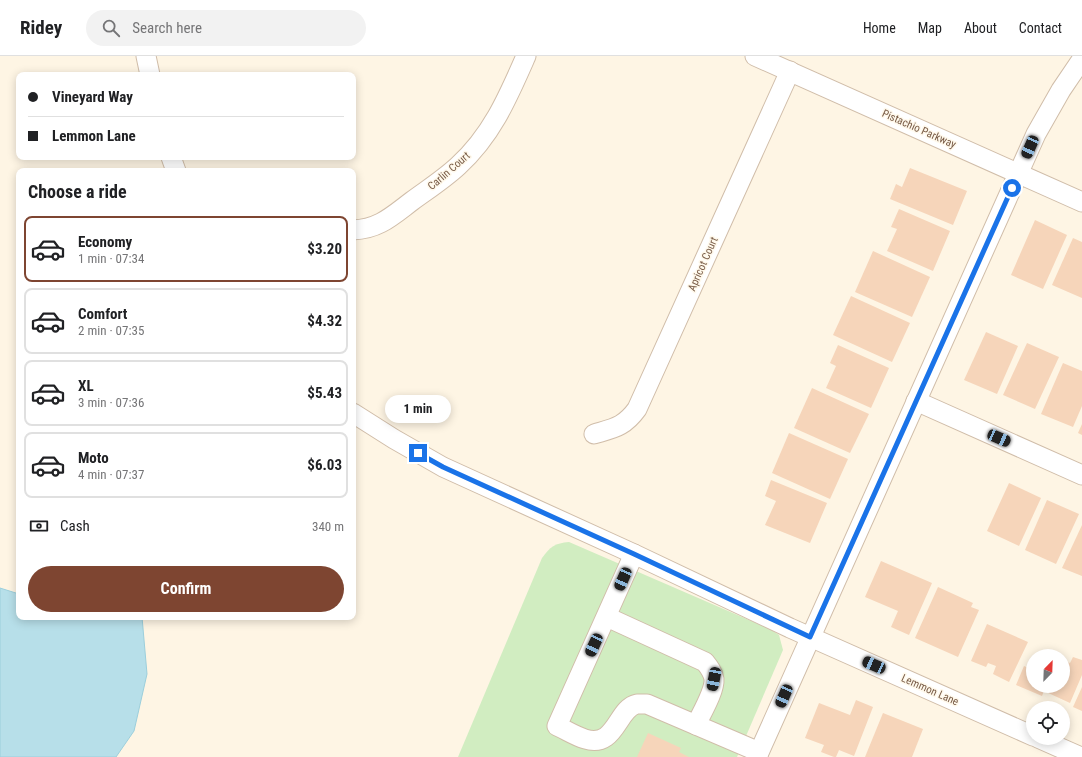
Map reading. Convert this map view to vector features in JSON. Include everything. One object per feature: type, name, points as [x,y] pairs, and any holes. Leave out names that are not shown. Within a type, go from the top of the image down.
[{"type":"street","points":[[146,56],[149,72]]},
{"type":"street","name":"Carlin Court","points":[[356,230],[365,230],[382,223],[458,167],[493,125],[506,101],[526,56]]},
{"type":"street","name":"Pistachio Parkway","points":[[755,56],[1082,202]]},
{"type":"street","points":[[634,554],[557,726],[585,739],[596,740],[606,736],[616,727],[628,709],[636,704],[647,704],[758,755],[1036,134],[1061,90],[1082,59]]},
{"type":"street","name":"Apricot Court","points":[[594,434],[621,425],[630,419],[637,409],[790,72]]},
{"type":"street","points":[[916,401],[1082,475]]},
{"type":"street","name":"Lemmon Lane","points":[[356,415],[443,467],[634,554],[810,637],[1026,733]]},
{"type":"street","points":[[607,617],[705,662],[712,671],[714,679],[712,689],[696,726]]},
{"type":"street","points":[[1054,745],[1081,757]]},
{"type":"green space","points":[[569,542],[770,629],[779,635],[783,650],[737,757],[458,757],[542,558],[553,546],[560,543]]},
{"type":"water","points":[[0,588],[16,593],[16,620],[142,620],[147,674],[134,731],[116,757],[0,757]]},
{"type":"building","points":[[910,168],[967,191],[953,225],[890,199],[896,184],[902,187]]},
{"type":"building","points":[[899,209],[950,231],[933,271],[887,251],[897,229],[891,227]]},
{"type":"building","points":[[1035,220],[1067,235],[1043,289],[1011,275]]},
{"type":"building","points":[[1073,238],[1082,242],[1082,298],[1052,285]]},
{"type":"building","points":[[873,251],[930,277],[912,317],[855,292]]},
{"type":"building","points":[[851,296],[910,323],[892,362],[833,335]]},
{"type":"building","points":[[986,332],[1018,346],[997,394],[964,380]]},
{"type":"building","points":[[1027,343],[1059,357],[1035,409],[1003,395]]},
{"type":"building","points":[[838,345],[889,368],[871,408],[826,388],[836,366],[830,363]]},
{"type":"building","points":[[1063,363],[1082,371],[1082,406],[1073,427],[1041,414]]},
{"type":"building","points":[[812,388],[869,414],[850,453],[794,428]]},
{"type":"building","points":[[1082,424],[1082,435],[1078,433]]},
{"type":"building","points":[[789,433],[848,459],[830,499],[772,473]]},
{"type":"building","points":[[771,480],[827,503],[810,543],[765,525],[776,501],[765,496]]},
{"type":"building","points":[[1009,483],[1041,498],[1019,546],[987,531]]},
{"type":"building","points":[[1047,500],[1079,514],[1056,564],[1025,550]]},
{"type":"building","points":[[1082,525],[1082,576],[1062,568]]},
{"type":"building","points":[[881,561],[932,583],[909,635],[891,627],[898,611],[865,597]]},
{"type":"building","points":[[938,587],[973,603],[971,607],[979,610],[958,657],[915,638]]},
{"type":"building","points":[[987,624],[1028,642],[1009,682],[993,674],[996,666],[988,663],[986,667],[971,661]]},
{"type":"building","points":[[1073,657],[1082,660],[1082,675],[1070,703],[1070,701],[1066,701],[1048,693],[1070,693],[1070,663]]},
{"type":"building","points":[[1024,666],[1026,667],[1026,689],[1016,685]]},
{"type":"building","points":[[1082,687],[1082,711],[1073,707]]},
{"type":"building","points":[[1035,693],[1043,693],[1042,696]]},
{"type":"building","points":[[856,700],[873,707],[854,756],[839,750],[836,757],[834,757],[821,752],[824,745],[805,738],[819,703],[850,715]]},
{"type":"building","points":[[883,713],[923,729],[912,757],[865,757]]},
{"type":"building","points":[[648,733],[681,748],[679,752],[689,757],[637,757]]},
{"type":"route","points":[[418,453],[443,467],[634,554],[810,637],[1012,188]]}]
